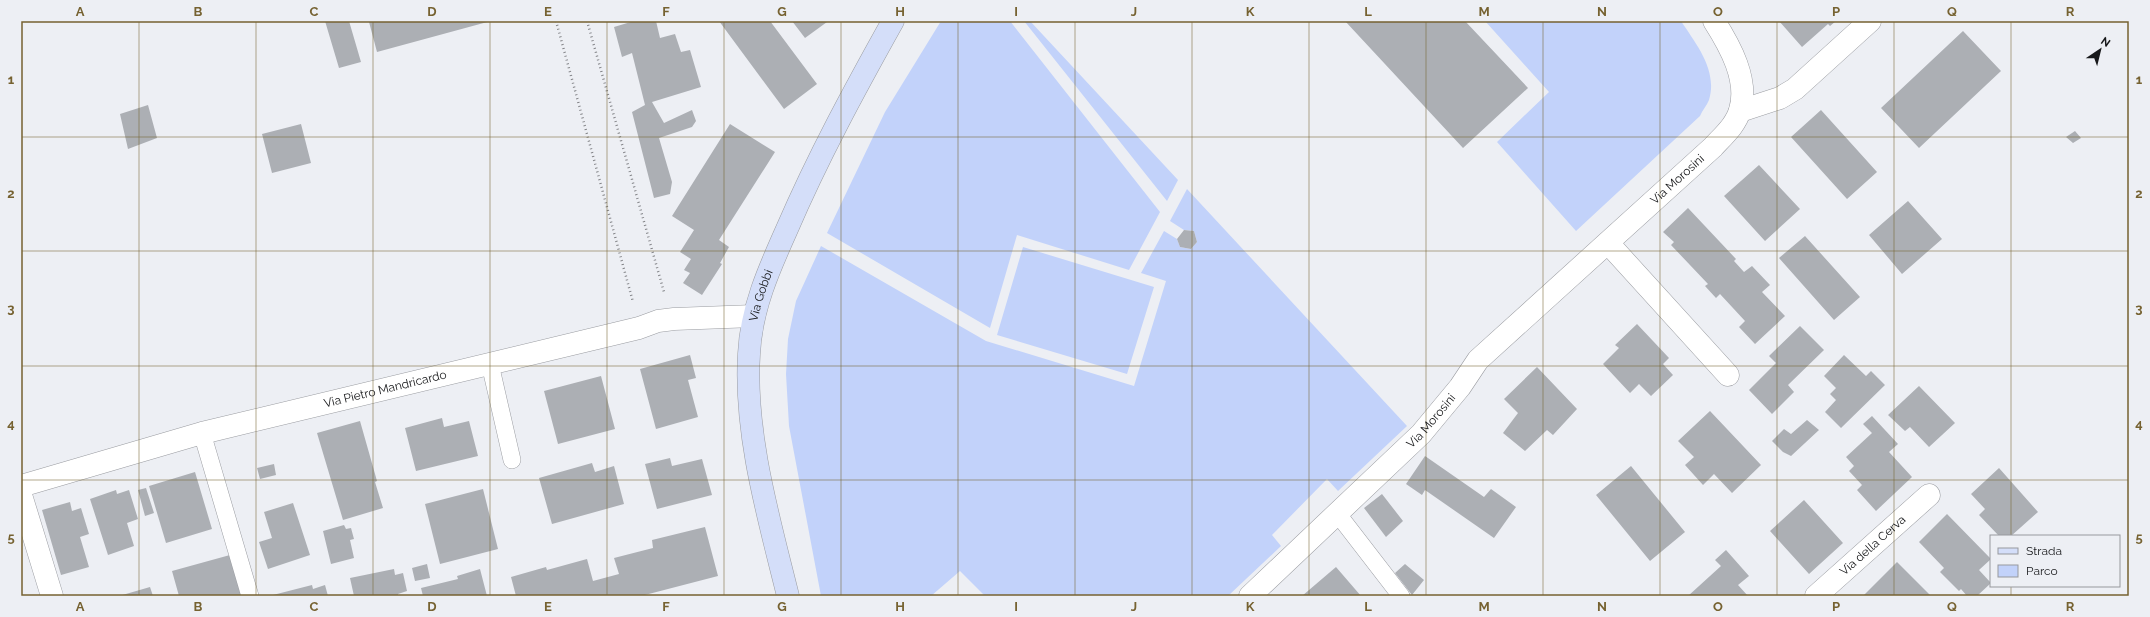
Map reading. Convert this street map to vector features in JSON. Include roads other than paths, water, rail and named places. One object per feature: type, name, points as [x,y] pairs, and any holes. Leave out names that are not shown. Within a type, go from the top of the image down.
[{"type":"street","name":"Via Gobbi","points":[[788,596],[768,514],[748,392],[749,353],[754,316],[763,284],[807,183],[848,101],[893,21]]},
{"type":"street","points":[[1714,21],[1727,41],[1737,67],[1741,101],[1774,100],[1795,89],[1870,21]]},
{"type":"street","name":"Via Morosini","points":[[1250,596],[1421,434],[1460,387],[1478,360],[1713,147],[1729,130],[1741,101]]},
{"type":"street","points":[[1608,243],[1728,375]]},
{"type":"street","name":"Via Pietro Mandricardo","points":[[21,486],[202,434],[639,328],[658,321],[754,316]]},
{"type":"street","points":[[21,495],[52,596]]},
{"type":"street","name":"Via della Cerva","points":[[1816,596],[1930,495]]},
{"type":"lane","points":[[490,364],[512,460]]},
{"type":"lane","points":[[202,434],[250,596]]},
{"type":"lane","points":[[1337,513],[1401,596]]}]
